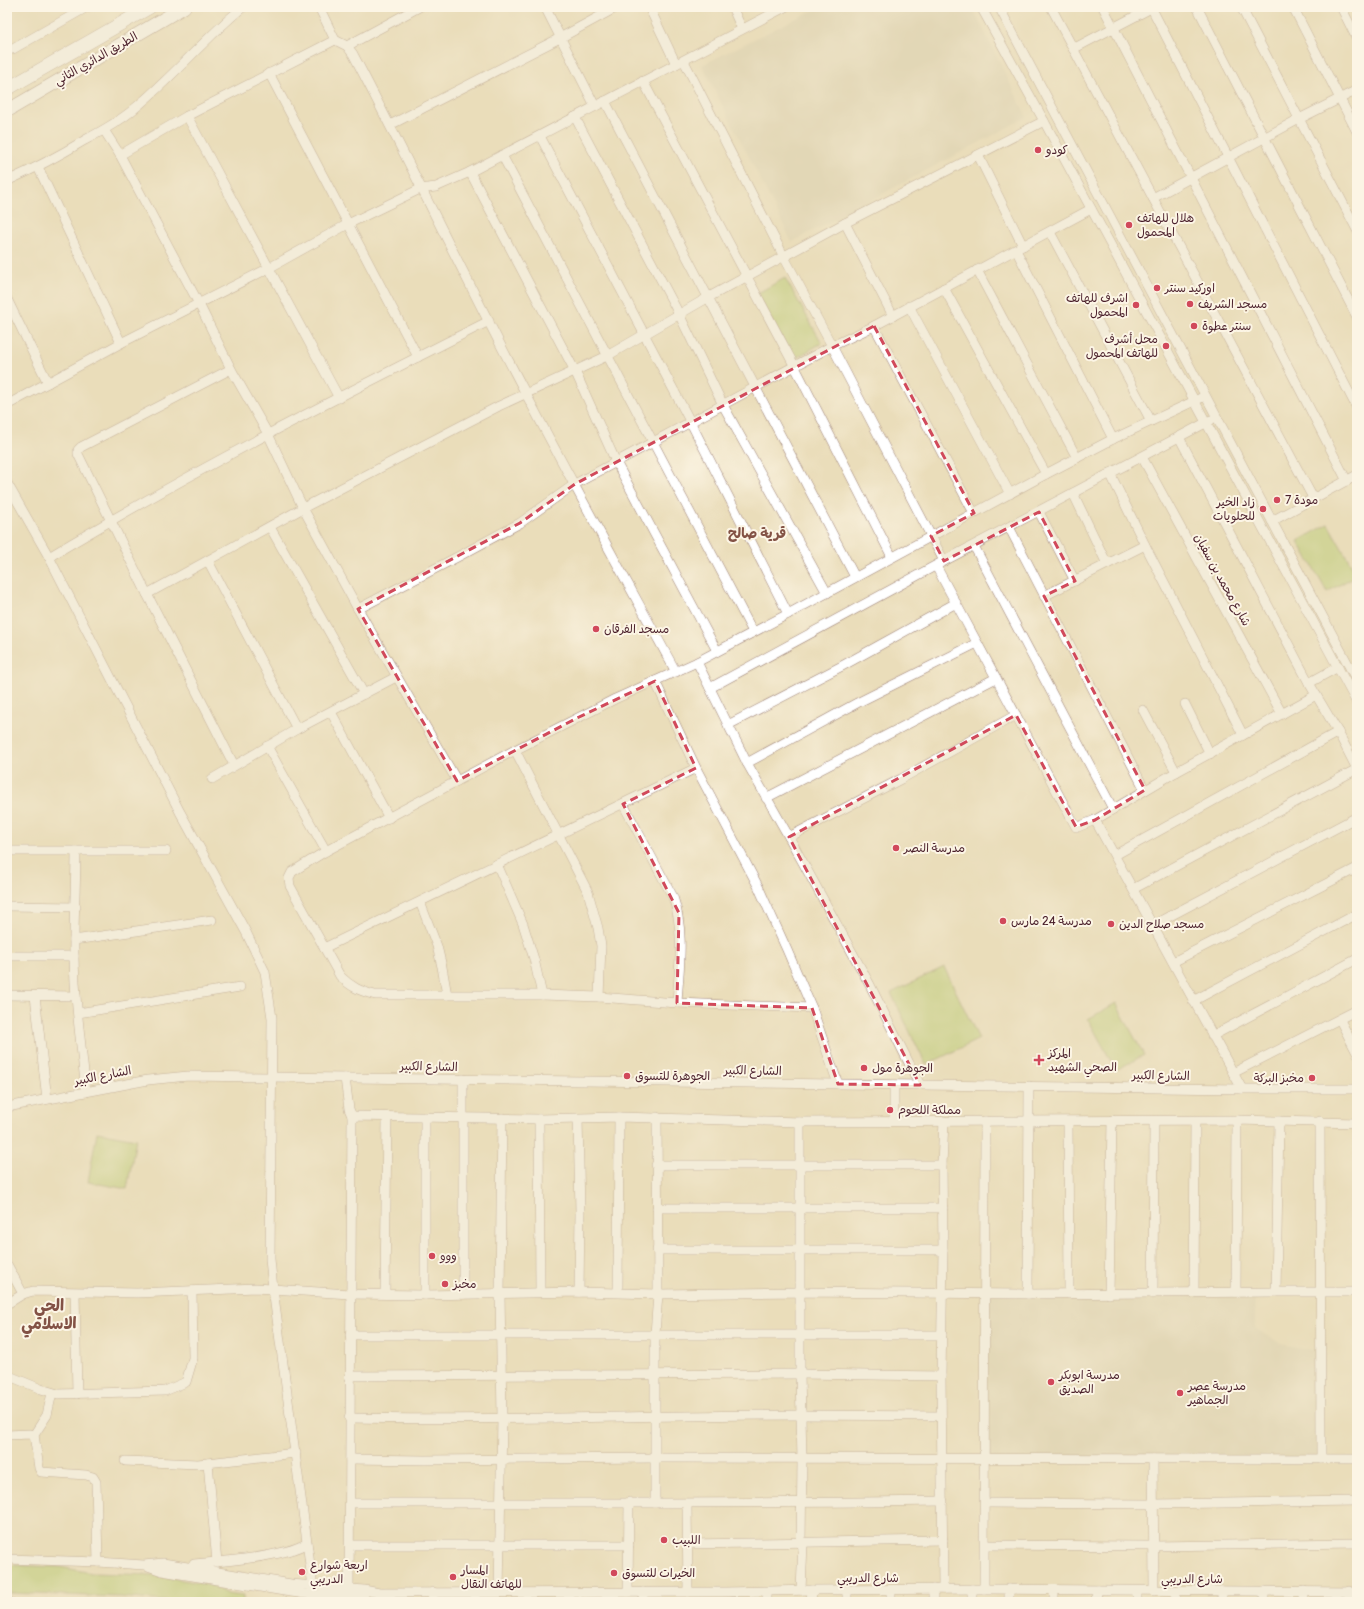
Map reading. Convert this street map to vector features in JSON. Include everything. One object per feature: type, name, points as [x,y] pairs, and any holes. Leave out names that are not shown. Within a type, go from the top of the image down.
[{"type":"highway","name":"الطريق الدائري الثاني","points":[[7,90],[150,7]]},
{"type":"highway","name":"الطريق الدائري الثاني","points":[[7,111],[184,7]]},
{"type":"street","points":[[7,48],[9,50],[13,49],[88,7]]},
{"type":"street","points":[[7,181],[38,167],[104,130],[133,111],[158,89],[202,43],[243,7]]},
{"type":"street","points":[[319,7],[335,40],[347,46],[353,54],[526,394],[676,672]]},
{"type":"street","points":[[347,46],[419,7]]},
{"type":"street","points":[[545,7],[595,106]]},
{"type":"street","points":[[390,125],[560,38],[617,7]]},
{"type":"street","points":[[649,7],[832,346],[931,536],[940,564],[956,603],[1076,827],[1080,827],[1095,820],[1176,772],[1316,695]]},
{"type":"street","points":[[732,7],[742,28]]},
{"type":"street","points":[[7,405],[121,344],[269,268],[348,224],[420,188],[436,187],[470,172],[575,118],[605,100],[680,63],[742,28],[785,7]]},
{"type":"street","points":[[981,7],[1044,120],[1357,703]]},
{"type":"street","points":[[999,7],[1357,681]]},
{"type":"street","points":[[1051,7],[1235,355],[1313,498]]},
{"type":"street","points":[[1103,7],[1347,481]]},
{"type":"street","points":[[1073,49],[1152,7],[1357,408]]},
{"type":"street","points":[[1197,7],[1357,317]]},
{"type":"street","points":[[1241,7],[1357,230]]},
{"type":"street","points":[[1293,7],[1357,132]]},
{"type":"street","points":[[1341,7],[1357,39]]},
{"type":"street","points":[[120,155],[187,116],[335,40]]},
{"type":"street","points":[[269,73],[418,357]]},
{"type":"street","points":[[643,81],[795,367],[892,557]]},
{"type":"street","points":[[1153,198],[1299,119],[1357,90]]},
{"type":"street","points":[[605,100],[856,577]]},
{"type":"street","points":[[187,116],[339,398]]},
{"type":"street","points":[[575,118],[679,314],[723,405],[827,593]]},
{"type":"street","points":[[147,594],[303,508],[499,406],[607,356],[709,297],[845,223],[1044,120]]},
{"type":"street","points":[[104,130],[120,155],[199,304],[231,369],[268,434],[303,508],[358,609],[457,782]]},
{"type":"street","points":[[540,136],[643,336],[691,424],[788,614]]},
{"type":"street","points":[[502,155],[753,632]]},
{"type":"street","points":[[978,155],[1020,248],[1113,439]]},
{"type":"street","points":[[38,167],[121,344]]},
{"type":"street","points":[[470,172],[575,371],[616,462],[717,651]]},
{"type":"street","points":[[358,609],[520,523],[575,484],[653,442],[691,424],[832,346],[874,326],[1050,232],[1091,208]]},
{"type":"street","points":[[845,223],[892,316]]},
{"type":"street","points":[[1050,232],[1151,421]]},
{"type":"street","points":[[977,270],[1077,458]]},
{"type":"street","points":[[944,288],[1046,474]]},
{"type":"street","points":[[7,299],[48,383]]},
{"type":"street","points":[[909,306],[1010,494]]},
{"type":"street","points":[[49,557],[110,520],[268,434],[489,321]]},
{"type":"street","points":[[874,326],[974,513]]},
{"type":"street","points":[[231,369],[81,447],[78,450],[78,454],[234,765]]},
{"type":"street","points":[[812,1008],[677,1004],[599,997],[542,995],[375,995],[362,992],[347,983],[340,976],[290,886],[289,878],[292,872],[326,851],[515,750],[596,708],[697,662],[1046,474],[1113,439],[1205,396]]},
{"type":"street","points":[[710,688],[1216,417]]},
{"type":"street","points":[[1133,889],[1357,769],[1338,732],[1309,683],[1179,437]]},
{"type":"street","name":"شارع محمد بن سفيان","points":[[1142,457],[1282,714]]},
{"type":"street","points":[[1110,473],[1145,545],[1243,735]]},
{"type":"street","points":[[1272,521],[1357,475]]},
{"type":"street","points":[[7,484],[49,557],[180,812],[260,960],[265,972],[271,1006],[270,1259],[307,1542],[310,1576],[309,1594]]},
{"type":"street","points":[[1073,494],[1108,564]]},
{"type":"street","points":[[1040,512],[1075,581]]},
{"type":"street","points":[[270,527],[364,694]]},
{"type":"street","points":[[1009,527],[1145,790]]},
{"type":"street","points":[[1044,596],[1145,545]]},
{"type":"street","points":[[974,546],[1113,809]]},
{"type":"street","points":[[208,561],[297,729]]},
{"type":"street","points":[[728,725],[842,666],[956,603]]},
{"type":"street","points":[[747,763],[857,703],[977,643]]},
{"type":"street","points":[[697,662],[747,763],[870,985],[920,1085]]},
{"type":"street","points":[[1309,683],[1338,667]]},
{"type":"street","points":[[212,779],[297,729],[396,676]]},
{"type":"street","points":[[766,798],[996,678]]},
{"type":"street","points":[[655,681],[696,768],[758,886],[812,1008],[838,1084]]},
{"type":"street","points":[[1185,704],[1210,754]]},
{"type":"street","points":[[1143,710],[1176,772]]},
{"type":"street","points":[[331,712],[389,818]]},
{"type":"street","points":[[789,837],[907,776],[1016,715]]},
{"type":"street","points":[[1115,855],[1338,732]]},
{"type":"street","points":[[267,746],[326,851]]},
{"type":"street","points":[[515,750],[588,892],[601,946],[599,997]]},
{"type":"street","points":[[324,948],[696,768]]},
{"type":"street","points":[[623,804],[670,891],[679,913],[680,934],[677,1004]]},
{"type":"street","points":[[1153,925],[1357,817]]},
{"type":"street","points":[[1095,820],[1242,1089]]},
{"type":"street","points":[[7,851],[166,851]]},
{"type":"street","points":[[76,852],[74,956],[76,996],[86,1092]]},
{"type":"street","points":[[497,864],[523,924],[534,959],[542,995]]},
{"type":"street","points":[[1173,962],[1357,868]]},
{"type":"street","points":[[420,902],[437,946],[447,995]]},
{"type":"street","points":[[7,906],[76,906]]},
{"type":"street","points":[[1193,1001],[1357,914]]},
{"type":"street","points":[[74,940],[212,920]]},
{"type":"street","points":[[7,956],[74,956]]},
{"type":"street","points":[[1212,1036],[1357,959]]},
{"type":"street","points":[[78,1013],[240,986]]},
{"type":"street","points":[[7,995],[76,996]]},
{"type":"street","points":[[35,996],[47,1099]]},
{"type":"street","points":[[1233,1073],[1340,1020],[1357,1010]]},
{"type":"street","points":[[1340,1020],[1357,1053]]},
{"type":"street","name":"الشارع الكبير","points":[[7,1107],[148,1080],[188,1076],[1242,1089],[1357,1089]]},
{"type":"street","points":[[345,1078],[349,1109],[352,1116],[350,1294],[350,1595]]},
{"type":"street","points":[[463,1079],[463,1294]]},
{"type":"street","points":[[894,1084],[894,1121]]},
{"type":"street","points":[[1028,1294],[1029,1086]]},
{"type":"street","points":[[352,1116],[539,1119],[657,1117],[800,1122],[1068,1122],[1112,1120],[1237,1120],[1357,1123]]},
{"type":"street","points":[[385,1293],[387,1117]]},
{"type":"street","points":[[425,1117],[425,1295]]},
{"type":"street","points":[[618,1292],[620,1117]]},
{"type":"street","points":[[655,1503],[655,1334],[658,1294],[656,1165],[657,1117]]},
{"type":"street","points":[[499,1592],[502,1418],[500,1294],[502,1118]]},
{"type":"street","points":[[539,1119],[540,1292]]},
{"type":"street","points":[[578,1119],[580,1212],[579,1292]]},
{"type":"street","points":[[1109,1294],[1112,1120]]},
{"type":"street","points":[[1236,1292],[1237,1120]]},
{"type":"street","points":[[943,1590],[941,1376],[943,1292],[942,1165],[944,1121]]},
{"type":"street","points":[[1153,1294],[1154,1121]]},
{"type":"street","points":[[1194,1293],[1195,1121]]},
{"type":"street","points":[[1276,1292],[1279,1121]]},
{"type":"street","points":[[800,1122],[800,1374],[802,1415],[801,1590]]},
{"type":"street","points":[[984,1589],[985,1122]]},
{"type":"street","points":[[1068,1122],[1069,1294]]},
{"type":"street","points":[[1320,1122],[1321,1459]]},
{"type":"street","points":[[656,1165],[942,1165]]},
{"type":"street","points":[[657,1208],[943,1208]]},
{"type":"street","points":[[657,1250],[943,1250]]},
{"type":"street","points":[[7,1264],[23,1294]]},
{"type":"street","points":[[7,1304],[23,1294],[33,1292],[76,1293],[192,1291],[240,1288],[350,1294],[385,1293],[425,1295],[540,1292],[618,1292],[658,1294],[943,1292],[984,1294],[1153,1294],[1357,1292]]},
{"type":"street","points":[[7,1375],[52,1393],[77,1394],[165,1391],[186,1382],[193,1358],[192,1291]]},
{"type":"street","points":[[76,1293],[77,1394]]},
{"type":"street","points":[[350,1335],[942,1335]]},
{"type":"street","points":[[350,1376],[800,1374],[941,1376]]},
{"type":"street","points":[[52,1393],[48,1415],[34,1435],[38,1468],[41,1472],[86,1474],[93,1477],[96,1482],[98,1562]]},
{"type":"street","points":[[350,1418],[424,1420],[802,1415],[942,1416]]},
{"type":"street","points":[[7,1435],[34,1435]]},
{"type":"street","points":[[125,1461],[208,1463],[296,1453]]},
{"type":"street","points":[[350,1459],[1357,1459]]},
{"type":"street","points":[[1153,1459],[1154,1591]]},
{"type":"street","points":[[208,1463],[216,1562]]},
{"type":"street","points":[[350,1503],[629,1502],[687,1504],[943,1501]]},
{"type":"street","points":[[985,1503],[1153,1504],[1357,1501]]},
{"type":"street","points":[[628,1592],[629,1502]]},
{"type":"street","points":[[683,1602],[686,1592],[688,1544],[687,1504]]},
{"type":"street","points":[[688,1544],[802,1544],[943,1540]]},
{"type":"street","points":[[183,1565],[216,1562],[293,1550],[307,1542]]},
{"type":"street","points":[[985,1544],[1154,1546],[1357,1543]]},
{"type":"street","points":[[350,1545],[629,1545]]},
{"type":"street","points":[[7,1559],[144,1565],[163,1563],[183,1565],[309,1594]]},
{"type":"street","points":[[144,1565],[162,1571],[309,1594]]},
{"type":"street","name":"شارع الدريبي","points":[[309,1594],[365,1595],[379,1593],[390,1597],[433,1592],[767,1592],[801,1590],[984,1589],[1222,1592],[1353,1591]]},
{"type":"street","points":[[1009,1589],[1009,1602]]},
{"type":"street","points":[[1054,1589],[1054,1602]]},
{"type":"street","points":[[811,1602],[812,1590]]},
{"type":"street","points":[[846,1590],[847,1602]]},
{"type":"street","points":[[891,1590],[891,1602]]},
{"type":"street","points":[[933,1590],[933,1602]]},
{"type":"street","points":[[972,1590],[972,1602]]},
{"type":"street","points":[[1096,1602],[1097,1590]]},
{"type":"street","points":[[1137,1602],[1138,1591]]},
{"type":"street","points":[[1176,1591],[1176,1602]]},
{"type":"street","points":[[1264,1591],[1264,1602]]},
{"type":"street","points":[[1304,1591],[1304,1602]]},
{"type":"street","points":[[1349,1602],[1353,1591]]},
{"type":"street","points":[[433,1592],[433,1602]]},
{"type":"street","points":[[474,1592],[475,1602]]},
{"type":"street","points":[[518,1592],[518,1602]]},
{"type":"street","points":[[560,1592],[560,1602]]},
{"type":"street","points":[[601,1592],[601,1602]]},
{"type":"street","points":[[643,1592],[643,1602]]},
{"type":"street","points":[[726,1592],[726,1602]]},
{"type":"street","points":[[767,1592],[767,1602]]},
{"type":"street","points":[[1222,1592],[1222,1602]]},
{"type":"highlighted area","points":[[874,326],[974,513],[931,536],[944,561],[1039,512],[1075,581],[1044,596],[1145,790],[1095,820],[1076,827],[1016,715],[789,837],[920,1085],[838,1084],[812,1008],[677,1003],[679,913],[623,804],[696,768],[655,681],[577,718],[457,781],[358,609],[520,523],[575,484]]},
{"type":"shaded area","points":[[819,7],[972,7],[1027,117],[792,242],[702,65]]},
{"type":"shaded area","points":[[1256,1293],[1255,1328],[1281,1344],[1318,1351],[1320,1458],[984,1459],[984,1294]]},
{"type":"green space","points":[[785,278],[822,343],[794,359],[756,294]]},
{"type":"green space","points":[[1328,524],[1357,575],[1327,592],[1298,541]]},
{"type":"green space","points":[[944,967],[979,1039],[926,1065],[891,993]]},
{"type":"green space","points":[[1116,1003],[1144,1055],[1116,1070],[1088,1019]]},
{"type":"green space","points":[[97,1132],[136,1139],[127,1189],[88,1182]]},
{"type":"green space","points":[[7,1565],[60,1567],[92,1573],[155,1575],[211,1585],[227,1594],[243,1596],[243,1602],[175,1602],[120,1597],[7,1593]]},
{"type":"place","name":"كودو","points":[[1038,150]]},
{"type":"place","name":"هلال للهاتف المحمول","points":[[1129,225]]},
{"type":"place","name":"اوركيد سنتر","points":[[1157,288]]},
{"type":"place","name":"مسجد الشريف","points":[[1190,304]]},
{"type":"place","name":"اشرف للهاتف المحمول","points":[[1136,305]]},
{"type":"place","name":"سنتر عطوة","points":[[1194,326]]},
{"type":"place","name":"محل أشرف للهاتف المحمول","points":[[1166,346]]},
{"type":"place","name":"مودة 7","points":[[1277,500]]},
{"type":"place","name":"زاد الخير للحلويات","points":[[1263,509]]},
{"type":"place","name":"مسجد الفرقان","points":[[596,629]]},
{"type":"place","name":"مدرسة النصر","points":[[896,848]]},
{"type":"place","name":"مدرسة 24 مارس","points":[[1003,921]]},
{"type":"place","name":"مسجد صلاح الدين","points":[[1111,924]]},
{"type":"place","name":"المركز الصحي الشهيد","points":[[1039,1060]]},
{"type":"place","name":"الجوهرة مول","points":[[864,1068]]},
{"type":"place","name":"الجوهرة للتسوق","points":[[627,1076]]},
{"type":"place","name":"مخبز البركة","points":[[1312,1078]]},
{"type":"place","name":"مملكة اللحوم","points":[[890,1110]]},
{"type":"place","name":"ووو","points":[[432,1256]]},
{"type":"place","name":"مخبز","points":[[445,1284]]},
{"type":"place","name":"مدرسة ابوبكر الصديق","points":[[1051,1382]]},
{"type":"place","name":"مدرسة عصر الجماهير","points":[[1180,1393]]},
{"type":"place","name":"اللبيب","points":[[664,1540]]},
{"type":"place","name":"اربعة شوارع الدريبي","points":[[302,1572]]},
{"type":"place","name":"الخيرات للتسوق","points":[[614,1573]]},
{"type":"place","name":"المسار للهاتف النقال","points":[[453,1577]]},
{"type":"district","name":"قرية صالح","points":[[757,533]]},
{"type":"district","name":"الحي الاسلامي","points":[[49,1315]]}]
